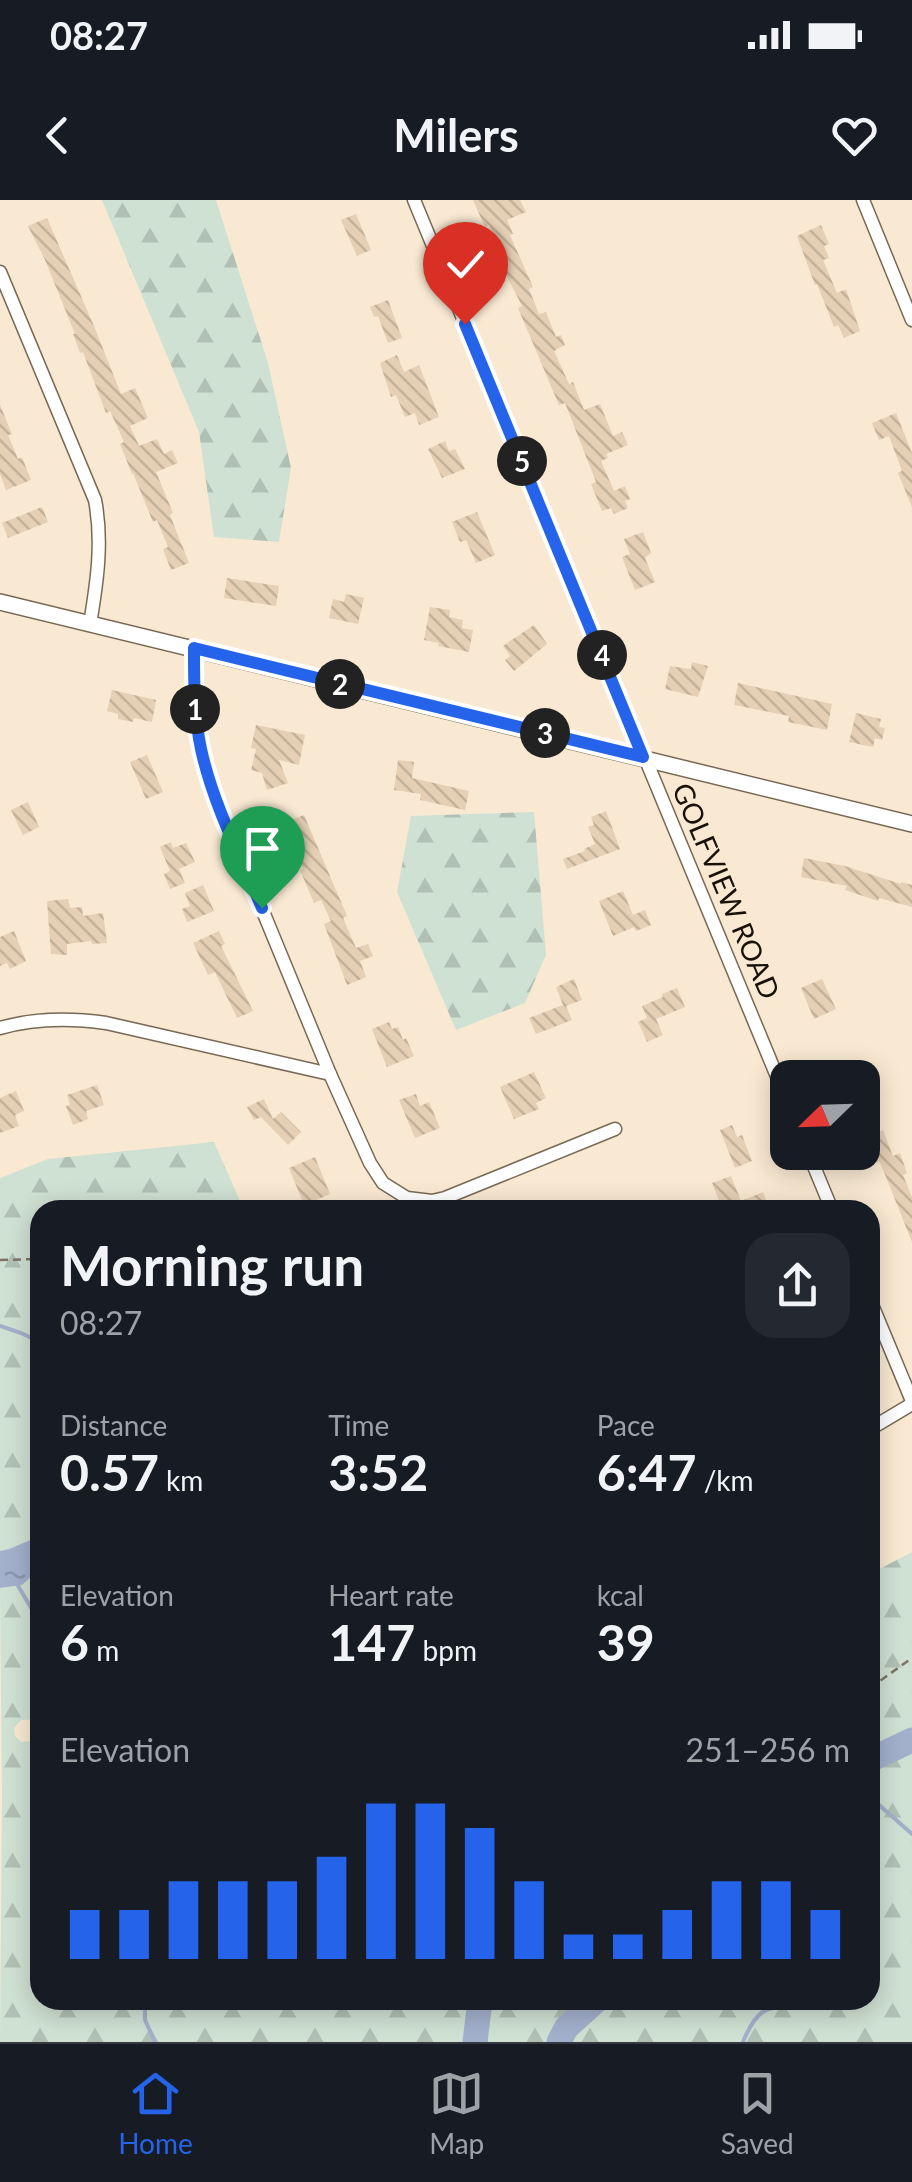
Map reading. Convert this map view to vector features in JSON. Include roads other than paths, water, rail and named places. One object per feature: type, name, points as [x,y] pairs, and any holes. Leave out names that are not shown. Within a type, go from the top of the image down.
[{"type":"street","name":"GOLFVIEW ROAD","points":[[414,200],[770,1060]]},
{"type":"street","points":[[863,200],[912,320]]},
{"type":"street","points":[[0,272],[94,500],[99,566],[90,624]]},
{"type":"street","points":[[0,602],[912,824]]},
{"type":"street","points":[[194,648],[196,716],[208,778],[370,1164],[394,1191],[417,1200]]},
{"type":"street","points":[[0,1028],[28,1022],[106,1023],[330,1074]]},
{"type":"street","points":[[436,1200],[614,1129]]},
{"type":"street","points":[[815,1170],[828,1200]]},
{"type":"street","points":[[880,1324],[912,1402],[880,1423]]},
{"type":"water","points":[[30,1540],[30,1578],[22,1585],[0,1588],[0,1551]]},
{"type":"waterway","points":[[0,1326],[30,1337]]},
{"type":"waterway","points":[[17,1584],[30,1606]]},
{"type":"waterway","points":[[880,1755],[912,1740]]},
{"type":"waterway","points":[[880,1806],[912,1834]]},
{"type":"waterway","points":[[145,2010],[155,2042]]},
{"type":"waterway","points":[[475,2042],[479,2010]]},
{"type":"waterway","points":[[559,2042],[566,2028],[586,2010]]},
{"type":"waterway","points":[[743,2042],[757,2017],[766,2010]]}]
